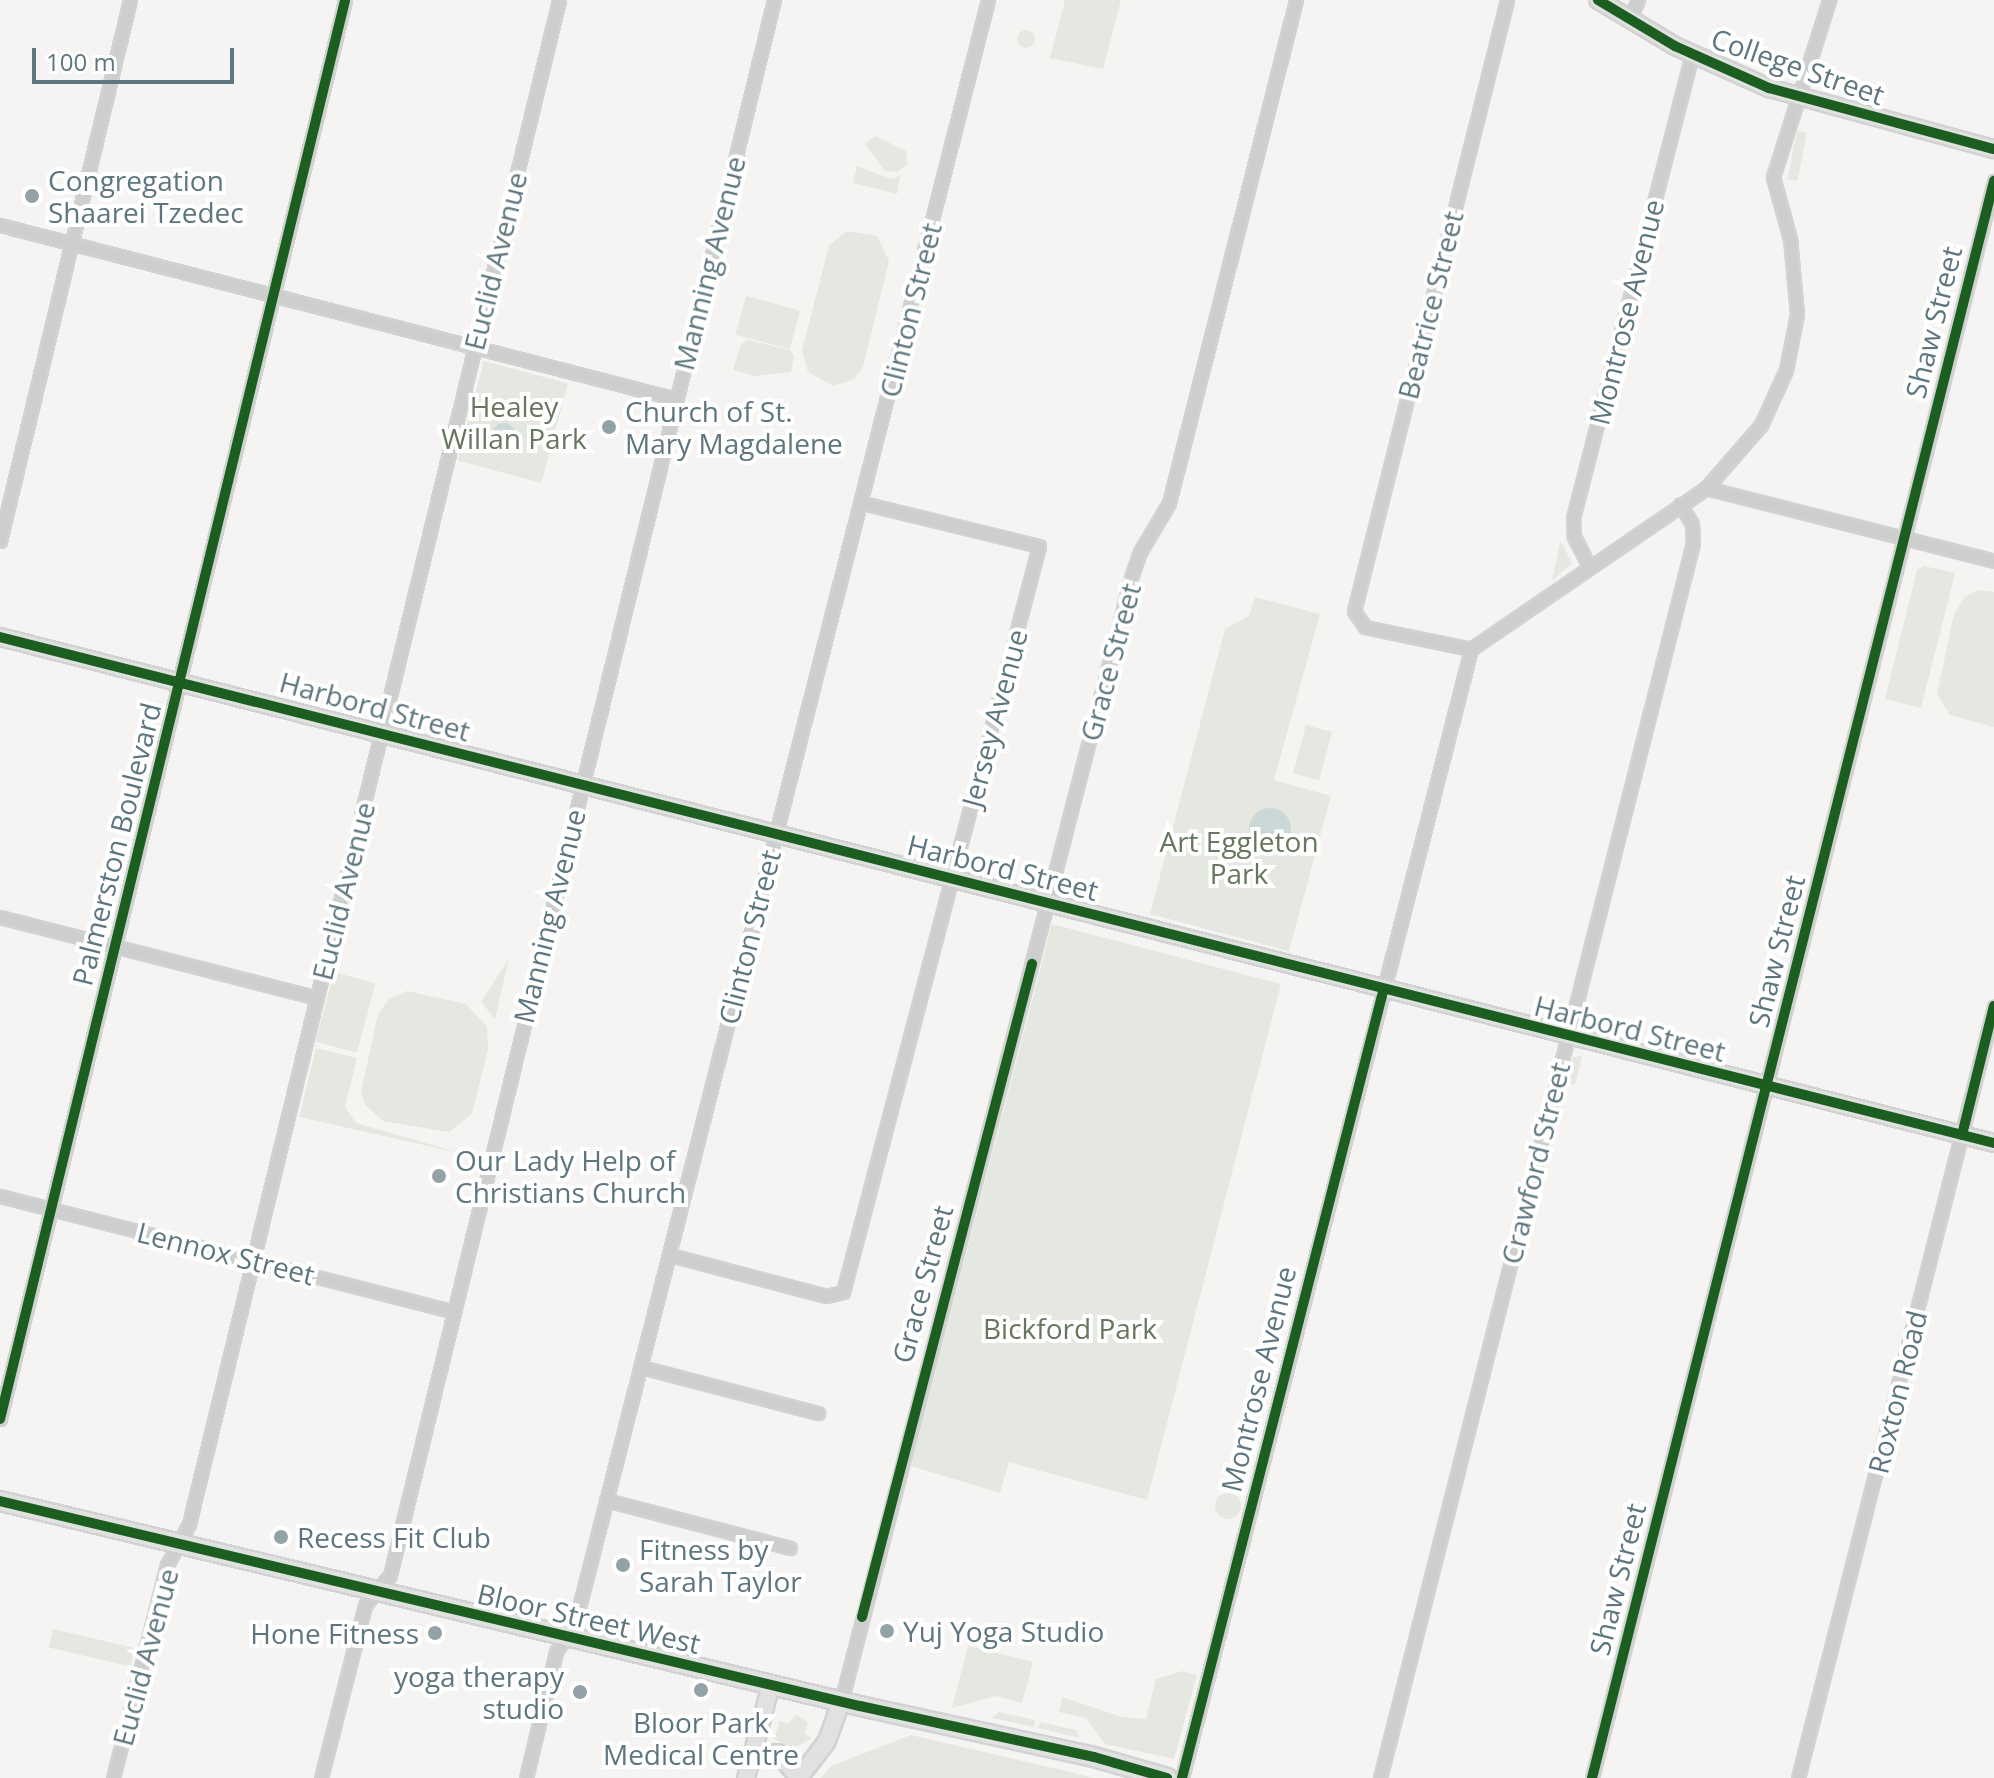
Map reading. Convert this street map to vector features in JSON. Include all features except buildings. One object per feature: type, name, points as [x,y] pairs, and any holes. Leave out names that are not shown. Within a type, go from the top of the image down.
[{"type":"main road","name":"Bloor Street West","points":[[0,1501],[841,1702],[964,1726],[1167,1778]]},
{"type":"street","points":[[0,541],[130,0]]},
{"type":"street","name":"Palmerston Boulevard","points":[[0,1419],[345,0]]},
{"type":"street","name":"Euclid Avenue","points":[[113,1778],[139,1673],[178,1543],[189,1524],[559,0]]},
{"type":"street","name":"Manning Avenue","points":[[321,1778],[365,1605],[390,1575],[774,0]]},
{"type":"street","name":"Clinton Street","points":[[526,1778],[564,1637],[576,1619],[775,833],[863,503],[988,0]]},
{"type":"street","name":"Grace Street","points":[[841,1702],[1131,578],[1140,552],[1169,503],[1296,0]]},
{"type":"street","name":"Beatrice Street","points":[[1471,649],[1365,627],[1354,611],[1507,0]]},
{"type":"street","name":"College Street","points":[[1598,0],[1692,55],[1798,97],[1994,149]]},
{"type":"street","points":[[1629,20],[1638,0]]},
{"type":"street","points":[[1471,649],[1622,542],[1706,488],[1761,425],[1793,345],[1796,283],[1773,177],[1829,0]]},
{"type":"street","name":"Montrose Avenue","points":[[1589,566],[1574,536],[1573,518],[1692,55]]},
{"type":"street","name":"Shaw Street","points":[[1592,1778],[1994,181]]},
{"type":"street","points":[[0,225],[676,399]]},
{"type":"street","points":[[1706,488],[1994,561]]},
{"type":"street","name":"Jersey Avenue","points":[[670,1255],[838,1295],[846,1285],[1039,546],[863,503]]},
{"type":"street","name":"Crawford Street","points":[[1380,1778],[1693,543],[1692,524],[1680,504]]},
{"type":"street","name":"Harbord Street","points":[[0,637],[382,731],[1383,992],[1994,1143]]},
{"type":"street","name":"Montrose Avenue","points":[[1182,1778],[1471,649]]},
{"type":"street","points":[[0,917],[317,998]]},
{"type":"street","name":"Roxton Road","points":[[1798,1778],[1994,1006]]},
{"type":"street","name":"Lennox Street","points":[[0,1196],[452,1311]]},
{"type":"street","points":[[641,1367],[818,1413]]},
{"type":"street","points":[[606,1500],[790,1548]]},
{"type":"street","points":[[746,1778],[771,1685]]},
{"type":"street","points":[[753,1754],[778,1753],[799,1778],[827,1741],[841,1702]]},
{"type":"green space","points":[[1065,0],[1121,0],[1103,69],[1050,58]]},
{"type":"green space","points":[[1022,30],[1030,30],[1035,39],[1033,46],[1022,48],[1017,43],[1017,35]]},
{"type":"green space","points":[[1797,131],[1807,133],[1797,181],[1788,179]]},
{"type":"green space","points":[[875,136],[906,151],[908,164],[897,172],[885,171],[865,144]]},
{"type":"green space","points":[[857,166],[891,179],[900,176],[897,194],[853,183]]},
{"type":"green space","points":[[847,231],[877,236],[889,261],[863,367],[854,379],[833,386],[808,372],[802,351],[829,245]]},
{"type":"green space","points":[[746,296],[800,310],[790,349],[736,335]]},
{"type":"green space","points":[[748,340],[790,350],[794,356],[791,372],[754,376],[733,370],[741,344]]},
{"type":"green space","name":"Healey Willan Park","points":[[484,361],[568,384],[541,483],[457,460]]},
{"type":"green space","points":[[1560,543],[1572,563],[1552,581]]},
{"type":"green space","points":[[1924,566],[1955,573],[1921,708],[1885,699],[1917,570]]},
{"type":"green space","points":[[1978,590],[1994,592],[1994,727],[1950,715],[1937,694],[1954,614],[1965,597]]},
{"type":"green space","name":"Art Eggleton Park","points":[[1255,597],[1320,614],[1274,780],[1331,796],[1289,951],[1150,914],[1225,629],[1249,616]]},
{"type":"green space","points":[[1306,725],[1332,732],[1319,780],[1293,773]]},
{"type":"green space","name":"Bickford Park","points":[[1052,924],[1281,984],[1147,1500],[1009,1462],[1000,1493],[911,1466]]},
{"type":"green space","points":[[509,958],[495,1019],[481,1002]]},
{"type":"green space","points":[[334,972],[376,983],[357,1053],[315,1042]]},
{"type":"green space","points":[[407,991],[466,1004],[487,1027],[488,1050],[472,1114],[449,1132],[383,1121],[365,1105],[361,1092],[378,1014],[389,999]]},
{"type":"green space","points":[[316,1048],[357,1058],[345,1107],[356,1123],[464,1154],[299,1117]]},
{"type":"green space","points":[[1582,1056],[1575,1085],[1566,1083],[1573,1057]]},
{"type":"green space","points":[[1228,1493],[1237,1497],[1241,1506],[1237,1515],[1228,1519],[1219,1515],[1215,1506],[1219,1497]]},
{"type":"green space","points":[[53,1629],[135,1648],[131,1666],[49,1648]]},
{"type":"green space","points":[[968,1646],[1033,1662],[1022,1703],[996,1696],[952,1708]]},
{"type":"green space","points":[[1182,1671],[1197,1675],[1174,1759],[1105,1744],[1086,1718],[1059,1712],[1062,1697],[1122,1717],[1146,1719],[1156,1679]]},
{"type":"green space","points":[[999,1712],[1035,1720],[1034,1727],[992,1718]]},
{"type":"green space","points":[[796,1715],[808,1722],[805,1734],[812,1738],[794,1748],[774,1739],[780,1721],[789,1723]]},
{"type":"green space","points":[[1040,1722],[1076,1730],[1080,1738],[1038,1728]]},
{"type":"green space","points":[[911,1735],[1094,1778],[821,1778],[831,1766]]},
{"type":"shaded area","points":[[504,423],[513,426],[516,435],[513,444],[504,447],[495,444],[492,435],[495,426]]},
{"type":"shaded area","points":[[1270,808],[1285,814],[1291,829],[1285,844],[1270,850],[1255,844],[1249,829],[1255,814]]},
{"type":"tram line","points":[[1593,0],[1691,58],[1759,88],[1994,153]]},
{"type":"cycle path","points":[[0,1419],[345,0]]},
{"type":"cycle path","points":[[1598,0],[1675,46],[1769,88],[1994,149]]},
{"type":"cycle path","points":[[1592,1778],[1994,181]]},
{"type":"cycle path","points":[[0,637],[1994,1143]]},
{"type":"cycle path","points":[[862,1617],[1032,964]]},
{"type":"cycle path","points":[[1182,1778],[1383,992]]},
{"type":"cycle path","points":[[1962,1135],[1994,1006]]},
{"type":"cycle path","points":[[0,1501],[860,1706],[1094,1757],[1167,1778]]},
{"type":"place","name":"Congregation Shaarei Tzedec","points":[[32,196]]},
{"type":"place","name":"Church of St. Mary Magdalene","points":[[609,427]]},
{"type":"place","name":"Our Lady Help of Christians Church","points":[[439,1176]]},
{"type":"place","name":"Recess Fit Club","points":[[281,1537]]},
{"type":"place","name":"Fitness by Sarah Taylor","points":[[623,1565]]},
{"type":"place","name":"Yuj Yoga Studio","points":[[887,1631]]},
{"type":"place","name":"Hone Fitness","points":[[435,1633]]},
{"type":"place","name":"Bloor Park Medical Centre","points":[[701,1690]]},
{"type":"place","name":"yoga therapy studio","points":[[580,1692]]}]
